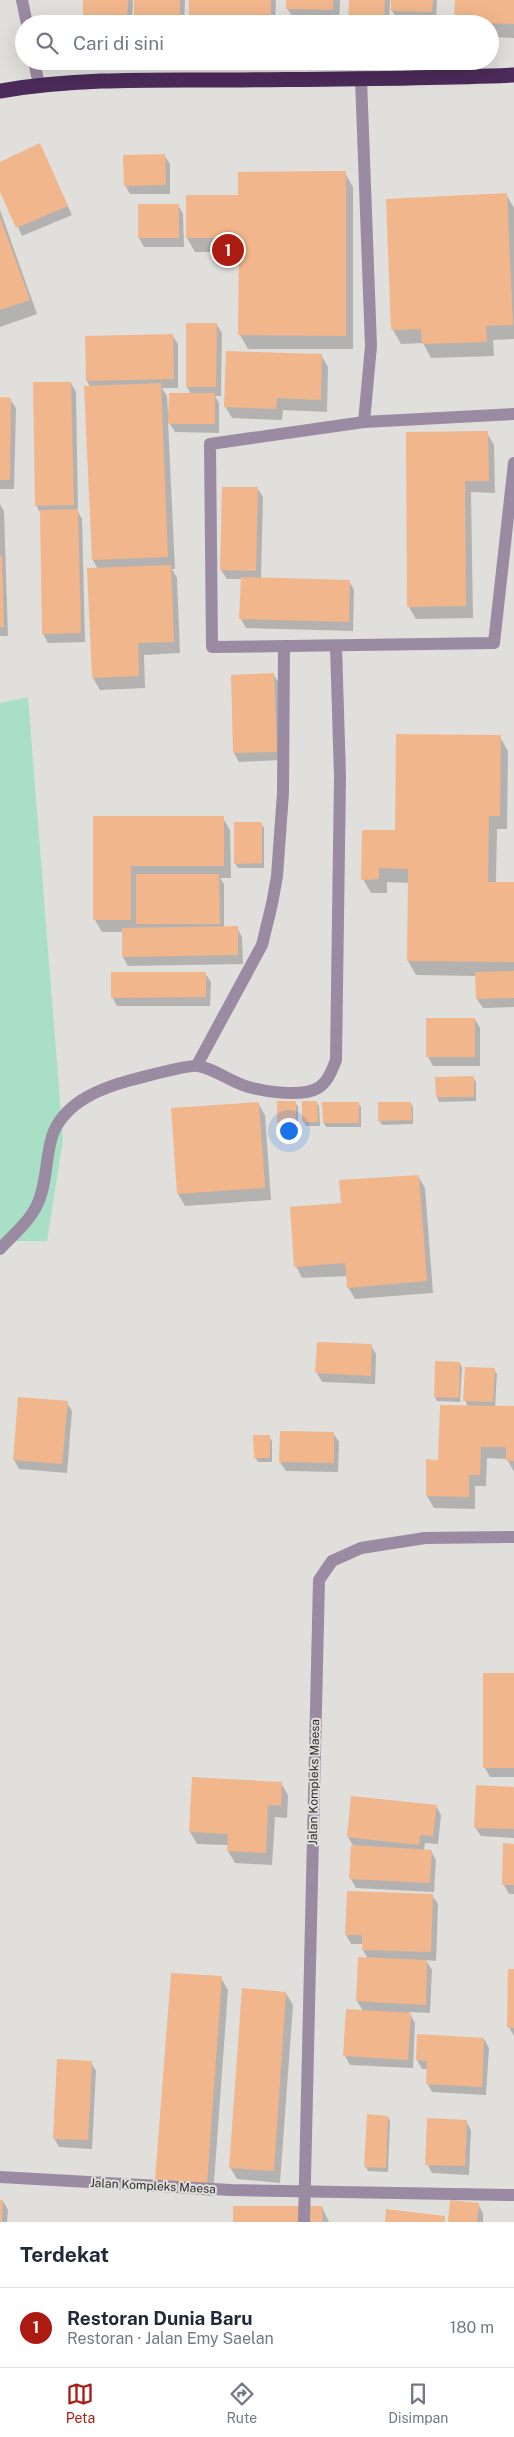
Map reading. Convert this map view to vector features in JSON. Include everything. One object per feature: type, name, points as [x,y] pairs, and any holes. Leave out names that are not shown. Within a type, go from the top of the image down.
[{"type":"highway","points":[[0,91],[39,85],[142,80],[362,79],[514,75]]},
{"type":"street","points":[[22,0],[25,15]]},
{"type":"street","points":[[36,70],[39,85]]},
{"type":"street","points":[[362,79],[371,346],[364,422]]},
{"type":"street","points":[[514,414],[364,422],[210,444],[212,647],[494,644],[514,463]]},
{"type":"street","points":[[197,1065],[262,945],[272,904],[277,876],[283,793],[284,646]]},
{"type":"street","points":[[0,1249],[25,1223],[36,1207],[41,1194],[54,1131],[74,1106],[105,1088],[197,1065],[242,1085],[286,1093],[318,1088],[326,1081],[336,1060],[340,778],[336,646]]},
{"type":"street","name":"Jalan Kompleks Maesa","points":[[304,2222],[319,1580],[332,1561],[361,1548],[425,1538],[514,1537]]},
{"type":"street","name":"Jalan Kompleks Maesa","points":[[0,2177],[306,2192],[514,2195]]},
{"type":"green space","points":[[28,697],[63,1139],[47,1241],[0,1241],[0,703]]},
{"type":"building","points":[[83,0],[128,0],[127,15],[83,15]]},
{"type":"building","points":[[134,0],[180,0],[180,15],[134,15]]},
{"type":"building","points":[[189,0],[271,0],[271,15],[189,15]]},
{"type":"building","points":[[286,0],[333,0],[333,10],[286,9]]},
{"type":"building","points":[[349,0],[385,0],[384,15],[348,15]]},
{"type":"building","points":[[391,0],[433,0],[432,12],[391,11]]},
{"type":"building","points":[[455,0],[514,0],[514,24],[499,24],[499,15],[454,15]]},
{"type":"building","points":[[40,143],[68,206],[16,228],[0,192],[0,162]]},
{"type":"building","points":[[165,154],[166,185],[124,186],[123,155]]},
{"type":"building","points":[[346,171],[346,336],[238,335],[239,238],[186,238],[186,195],[238,195],[238,172]]},
{"type":"building","points":[[507,193],[513,325],[486,326],[487,342],[422,344],[421,329],[391,330],[386,199]]},
{"type":"building","points":[[138,204],[179,204],[179,238],[138,238]]},
{"type":"building","points":[[0,217],[30,300],[0,310]]},
{"type":"building","points":[[186,323],[217,323],[216,387],[186,387]]},
{"type":"building","points":[[173,334],[174,379],[86,381],[85,336]]},
{"type":"building","points":[[226,351],[322,354],[321,400],[277,398],[276,409],[224,407]]},
{"type":"building","points":[[33,382],[71,382],[74,505],[35,506]]},
{"type":"building","points":[[161,383],[168,557],[92,560],[84,386]]},
{"type":"building","points":[[169,393],[215,393],[215,424],[168,424]]},
{"type":"building","points":[[0,397],[11,398],[10,480],[0,480]]},
{"type":"building","points":[[488,431],[489,481],[465,481],[466,606],[407,607],[406,432]]},
{"type":"building","points":[[222,487],[258,487],[256,571],[220,570]]},
{"type":"building","points":[[78,509],[81,633],[42,634],[40,510]]},
{"type":"building","points":[[0,556],[2,556],[4,627],[0,627]]},
{"type":"building","points":[[171,565],[174,642],[138,643],[139,676],[92,678],[87,568]]},
{"type":"building","points":[[241,577],[350,580],[349,622],[239,619]]},
{"type":"building","points":[[274,673],[277,752],[233,753],[231,675]]},
{"type":"building","points":[[396,734],[501,735],[500,816],[489,816],[488,882],[514,882],[514,962],[407,961],[408,869],[379,868],[379,879],[361,880],[362,830],[395,830]]},
{"type":"building","points":[[93,816],[224,816],[224,866],[131,866],[131,920],[93,920]]},
{"type":"building","points":[[234,822],[262,822],[262,863],[234,864]]},
{"type":"building","points":[[136,874],[219,874],[220,924],[136,924]]},
{"type":"building","points":[[238,926],[238,955],[122,957],[122,928]]},
{"type":"building","points":[[514,971],[514,998],[476,999],[475,972]]},
{"type":"building","points":[[111,972],[206,972],[206,997],[111,998]]},
{"type":"building","points":[[426,1018],[475,1018],[475,1057],[426,1057]]},
{"type":"building","points":[[474,1076],[474,1097],[436,1097],[435,1077]]},
{"type":"building","points":[[277,1101],[296,1101],[296,1123],[277,1123]]},
{"type":"building","points":[[302,1101],[317,1101],[318,1122],[302,1122]]},
{"type":"building","points":[[259,1102],[265,1188],[177,1194],[171,1108]]},
{"type":"building","points":[[322,1102],[359,1102],[359,1123],[323,1123]]},
{"type":"building","points":[[378,1102],[411,1102],[412,1120],[378,1121]]},
{"type":"building","points":[[419,1175],[427,1281],[347,1288],[345,1263],[294,1267],[290,1207],[341,1203],[339,1180]]},
{"type":"building","points":[[317,1342],[372,1344],[371,1376],[315,1373]]},
{"type":"building","points":[[435,1361],[460,1362],[459,1398],[434,1397]]},
{"type":"building","points":[[465,1367],[495,1368],[493,1402],[463,1401]]},
{"type":"building","points":[[18,1397],[68,1401],[62,1464],[13,1460]]},
{"type":"building","points":[[440,1405],[514,1406],[514,1461],[506,1461],[506,1447],[481,1447],[480,1475],[469,1475],[469,1497],[426,1496],[426,1459],[438,1460]]},
{"type":"building","points":[[280,1431],[334,1432],[334,1463],[279,1462]]},
{"type":"building","points":[[253,1435],[270,1435],[270,1458],[254,1458]]},
{"type":"building","points":[[483,1673],[514,1673],[514,1768],[483,1768]]},
{"type":"building","points":[[192,1777],[282,1782],[281,1806],[268,1805],[266,1853],[227,1851],[228,1834],[189,1832]]},
{"type":"building","points":[[476,1785],[514,1787],[514,1829],[474,1828]]},
{"type":"building","points":[[351,1796],[437,1805],[433,1836],[420,1835],[419,1845],[347,1837]]},
{"type":"building","points":[[503,1843],[514,1844],[514,1885],[502,1885]]},
{"type":"building","points":[[351,1845],[432,1850],[430,1883],[349,1879]]},
{"type":"building","points":[[347,1891],[433,1894],[431,1952],[362,1950],[362,1935],[345,1935]]},
{"type":"building","points":[[358,1957],[427,1960],[426,2005],[356,2001]]},
{"type":"building","points":[[508,1969],[514,1969],[514,2028],[507,2027]]},
{"type":"building","points":[[171,1973],[222,1976],[207,2184],[155,2180]]},
{"type":"building","points":[[242,1988],[286,1992],[274,2171],[229,2168]]},
{"type":"building","points":[[346,2009],[411,2013],[408,2060],[343,2056]]},
{"type":"building","points":[[417,2034],[484,2038],[482,2087],[426,2084],[427,2061],[416,2060]]},
{"type":"building","points":[[57,2059],[92,2061],[88,2140],[53,2139]]},
{"type":"building","points":[[367,2114],[388,2116],[386,2168],[364,2167]]},
{"type":"building","points":[[427,2118],[467,2120],[465,2166],[425,2165]]},
{"type":"building","points":[[0,2200],[3,2200],[2,2222],[0,2222]]},
{"type":"building","points":[[450,2200],[479,2203],[477,2222],[448,2222]]},
{"type":"building","points":[[233,2206],[322,2206],[323,2222],[233,2222]]},
{"type":"building","points":[[386,2209],[445,2216],[445,2222],[385,2222]]},
{"type":"place","name":"Restoran Dunia Baru","points":[[228,250]]}]
